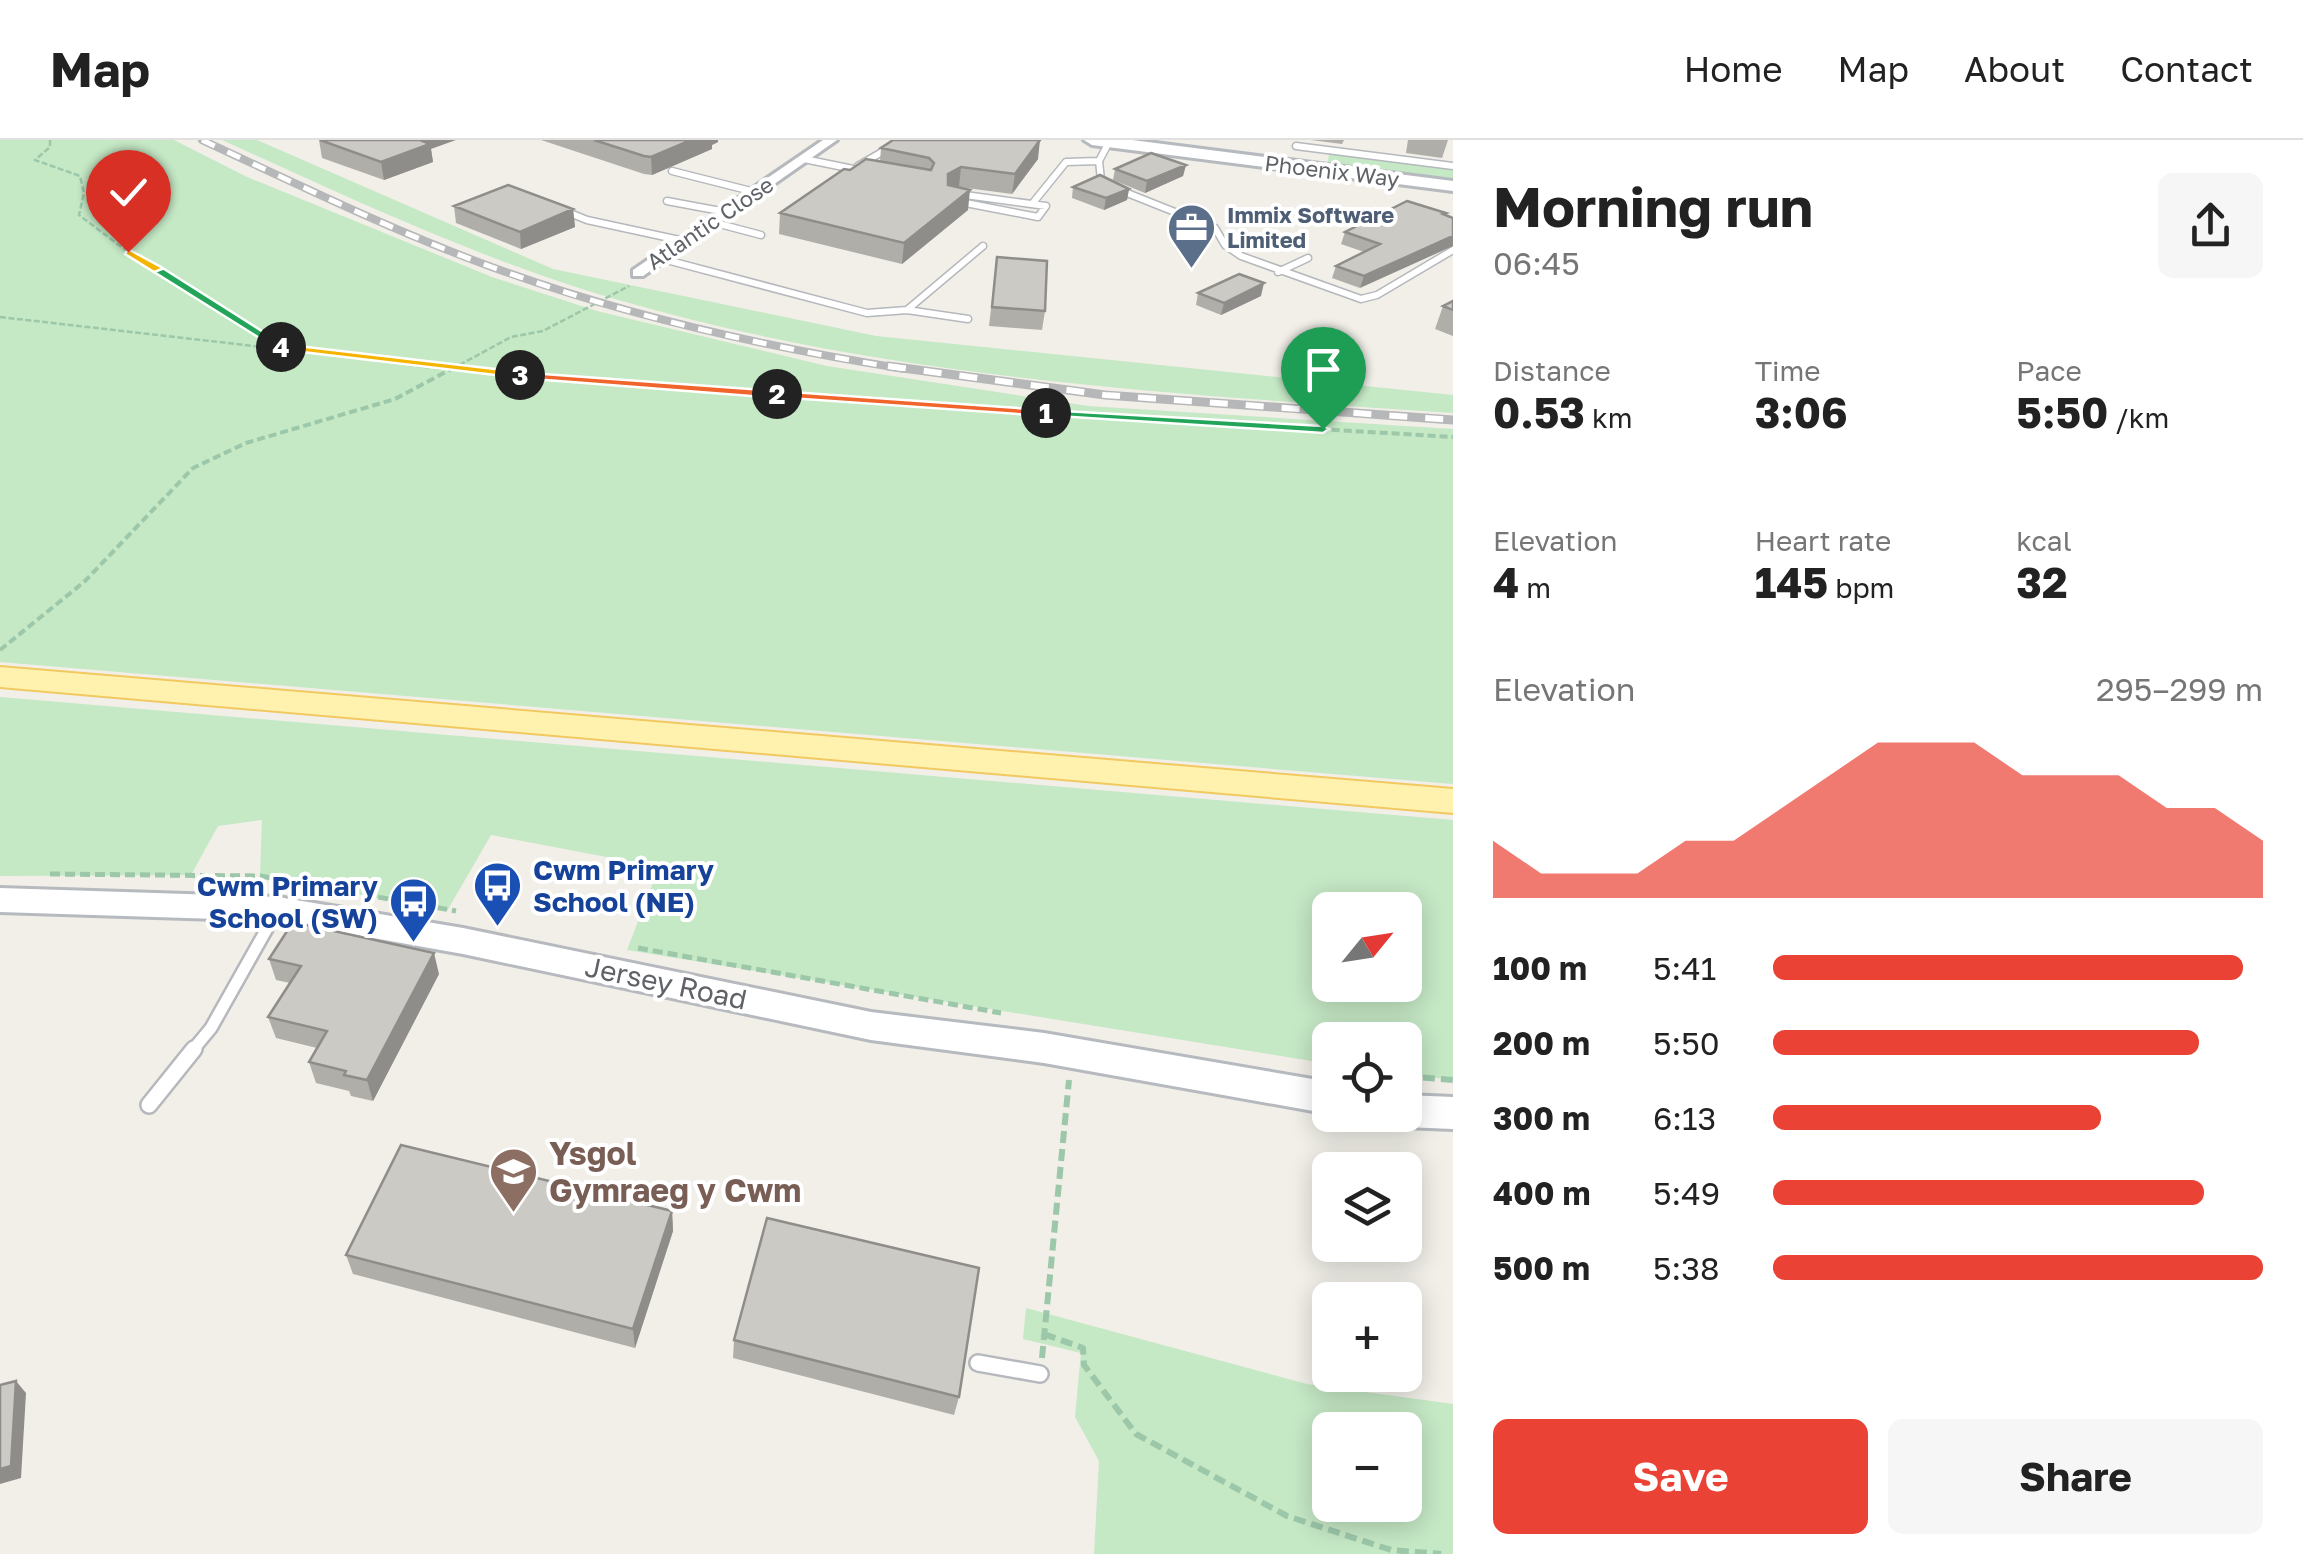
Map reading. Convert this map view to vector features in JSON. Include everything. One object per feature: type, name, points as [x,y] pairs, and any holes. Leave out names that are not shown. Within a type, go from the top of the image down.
[{"type":"main road","name":"Phoenix Way","points":[[1101,141],[1453,186]]},
{"type":"main road","points":[[2,668],[1453,801]]},
{"type":"main road","name":"Jersey Road","points":[[0,900],[278,910],[463,941],[871,1026],[1072,1052],[1312,1095]]},
{"type":"main road","points":[[1422,1112],[1453,1113]]},
{"type":"street","name":"Atlantic Close","points":[[638,273],[832,140]]},
{"type":"lane","points":[[1101,141],[1101,180],[1106,185],[1205,222],[1215,228],[1231,251],[1278,272],[1361,300],[1378,295],[1453,250]]},
{"type":"lane","points":[[1292,166],[1297,142],[1453,166]]},
{"type":"lane","points":[[855,169],[894,145]]},
{"type":"lane","points":[[804,159],[872,173]]},
{"type":"lane","points":[[1032,204],[1066,162],[1100,161]]},
{"type":"lane","points":[[672,171],[755,192]]},
{"type":"lane","points":[[958,194],[1032,204],[1046,206],[1038,217],[950,200],[958,194]]},
{"type":"lane","points":[[667,201],[726,212]]},
{"type":"lane","points":[[552,206],[587,220],[684,241]]},
{"type":"lane","points":[[712,222],[761,235]]},
{"type":"lane","points":[[906,310],[984,246]]},
{"type":"lane","points":[[659,258],[867,313],[906,310],[968,319]]},
{"type":"lane","points":[[1278,272],[1308,258]]},
{"type":"lane","points":[[1436,258],[1453,264]]},
{"type":"lane","points":[[149,1106],[211,1028],[278,910]]},
{"type":"lane","points":[[978,1362],[1040,1374]]},
{"type":"path","points":[[50,140],[50,147],[35,160],[80,176],[84,193],[79,215],[128,252],[283,349]]},
{"type":"path","points":[[2,668],[193,468],[246,444],[416,390],[446,369],[511,337],[543,331],[650,276],[638,273]]},
{"type":"path","points":[[0,316],[446,369],[932,406],[1453,437]]},
{"type":"path","points":[[1040,1374],[1072,1052]]},
{"type":"path","points":[[1422,1077],[1453,1080]]},
{"type":"path","points":[[1044,1334],[1082,1348],[1084,1365],[1136,1434],[1251,1498],[1286,1516],[1391,1550],[1441,1554]]},
{"type":"green space","points":[[0,140],[174,140],[247,177],[492,277],[597,311],[827,366],[1088,406],[1453,429],[1453,784],[0,662]]},
{"type":"green space","points":[[222,140],[257,140],[553,269],[876,336],[1453,395],[1453,413],[1034,379],[827,349],[724,327],[622,301],[519,267],[419,228]]},
{"type":"green space","points":[[1329,154],[1453,169],[1453,182],[1327,166]]},
{"type":"green space","points":[[0,697],[1453,820],[1453,1079],[1422,1077],[1422,1022],[1312,1022],[1312,1061],[627,950],[659,867],[491,835],[447,911],[260,876],[262,820],[218,826],[191,875],[0,876]]},
{"type":"green space","points":[[1026,1308],[1312,1385],[1312,1392],[1365,1392],[1453,1404],[1453,1554],[1094,1554],[1099,1461],[1075,1417],[1081,1353],[1023,1339]]},
{"type":"building","points":[[320,140],[420,140],[430,144],[381,162]]},
{"type":"building","points":[[594,140],[691,140],[651,157]]},
{"type":"building","points":[[893,140],[1040,140],[1015,174],[961,167],[948,174],[948,185],[970,190],[904,243],[780,213],[844,169],[850,170],[866,159],[931,170],[934,163],[929,158],[881,148]]},
{"type":"building","points":[[1151,153],[1186,165],[1147,181],[1115,169]]},
{"type":"building","points":[[1100,175],[1129,189],[1106,198],[1073,187]]},
{"type":"building","points":[[508,185],[573,209],[520,232],[454,206]]},
{"type":"building","points":[[1407,201],[1453,218],[1453,236],[1364,276],[1336,266],[1380,244],[1345,232]]},
{"type":"building","points":[[997,257],[1047,261],[1045,311],[992,307]]},
{"type":"building","points":[[1239,274],[1264,283],[1224,303],[1198,293]]},
{"type":"building","points":[[293,922],[434,953],[367,1080],[309,1062],[327,1031],[268,1017],[301,966],[269,959]]},
{"type":"building","points":[[401,1145],[672,1211],[633,1329],[346,1255]]},
{"type":"building","points":[[767,1218],[979,1268],[959,1397],[734,1340]]},
{"type":"building","points":[[16,1381],[11,1466],[0,1469],[0,1385]]},
{"type":"railway","points":[[202,140],[416,237],[539,284],[694,328],[905,369]]},
{"type":"railway","points":[[888,366],[1105,395],[1453,420]]},
{"type":"place","name":"Immix Software Limited","points":[[1192,270]]},
{"type":"place","name":"Cwm Primary School (NE)","points":[[498,928]]},
{"type":"place","name":"Cwm Primary School (SW)","points":[[413,944]]},
{"type":"place","name":"Ysgol Gymraeg y Cwm","points":[[514,1214]]},
{"type":"route","points":[[128,252],[268,336],[283,349],[446,369],[932,406],[1323,429]]}]
